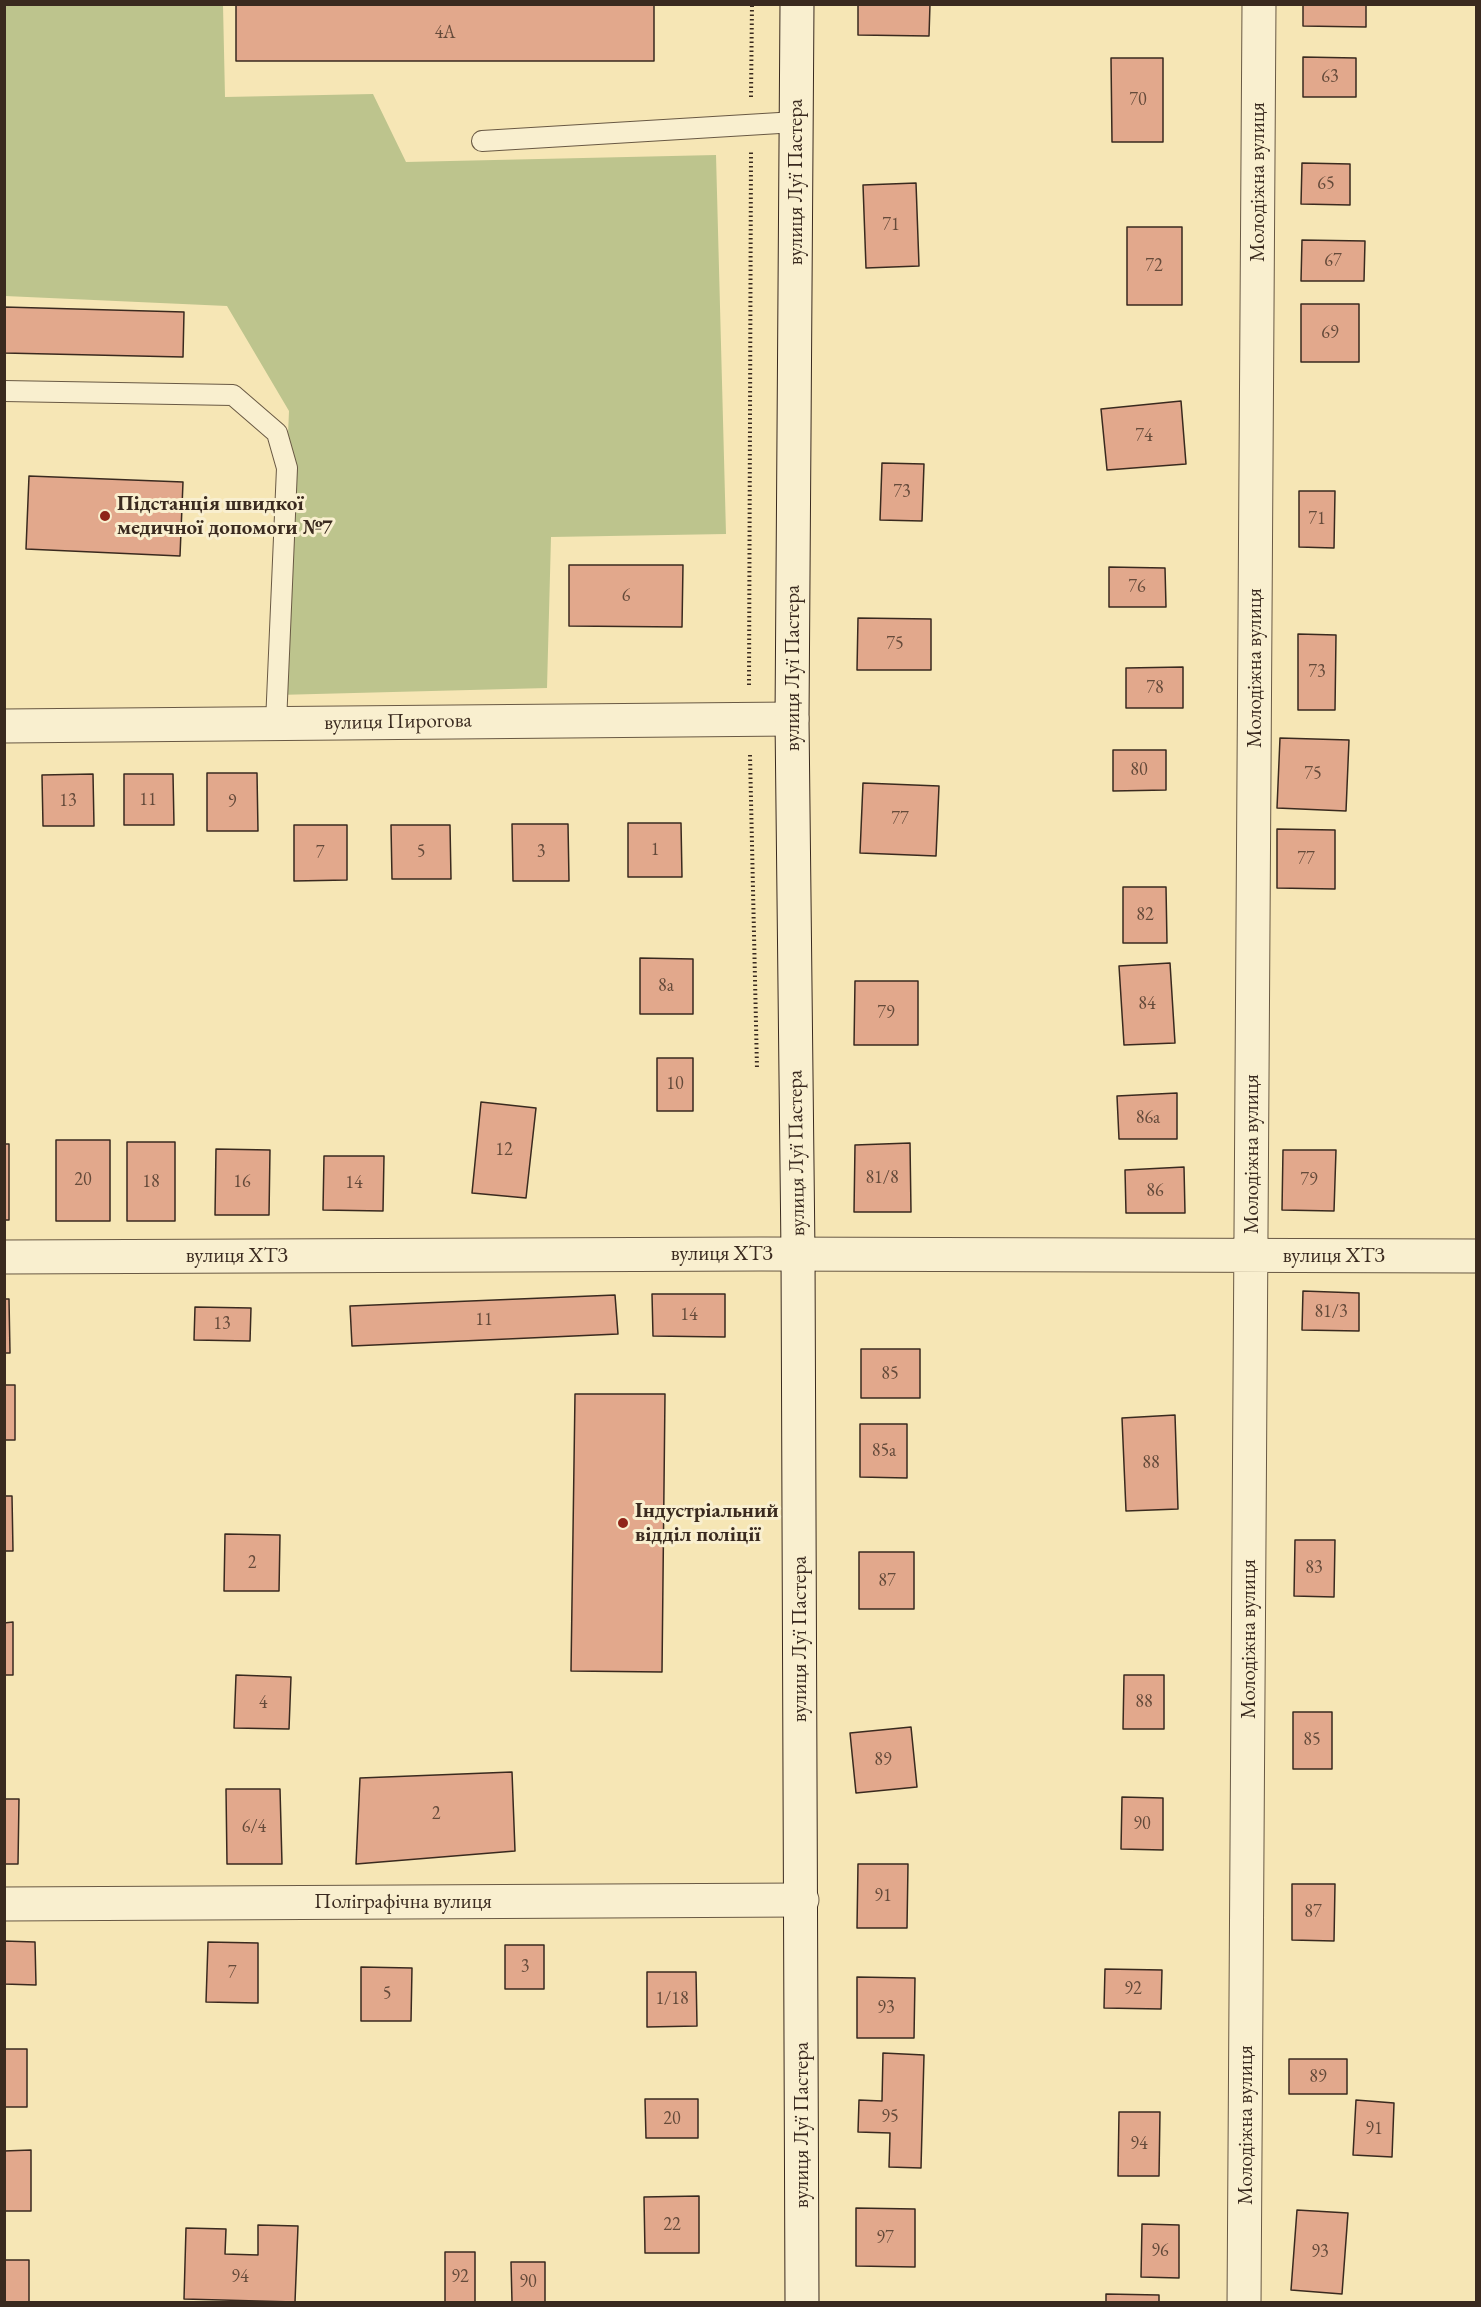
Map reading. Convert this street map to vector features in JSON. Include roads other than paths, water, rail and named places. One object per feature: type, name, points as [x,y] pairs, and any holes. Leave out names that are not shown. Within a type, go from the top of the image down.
[{"type":"street","name":"вулиця Луї Пастера","points":[[797,4],[792,719],[798,1254],[802,2302]]},
{"type":"street","name":"Молодіжна вулиця","points":[[1244,2302],[1259,4]]},
{"type":"street","name":"вулиця Пирогова","points":[[4,726],[792,719]]},
{"type":"street","name":"вулиця ХТЗ","points":[[4,1257],[798,1254],[1476,1256]]},
{"type":"street","name":"Поліграфічна вулиця","points":[[4,1904],[802,1900]]},
{"type":"lane","points":[[482,141],[796,122]]},
{"type":"lane","points":[[4,391],[233,394],[277,433],[287,468],[276,723]]},
{"type":"place","name":"Підстанція швидкої медичної допомоги №7","points":[[105,516]]},
{"type":"place","name":"Індустріальний відділ поліції","points":[[623,1523]]}]
